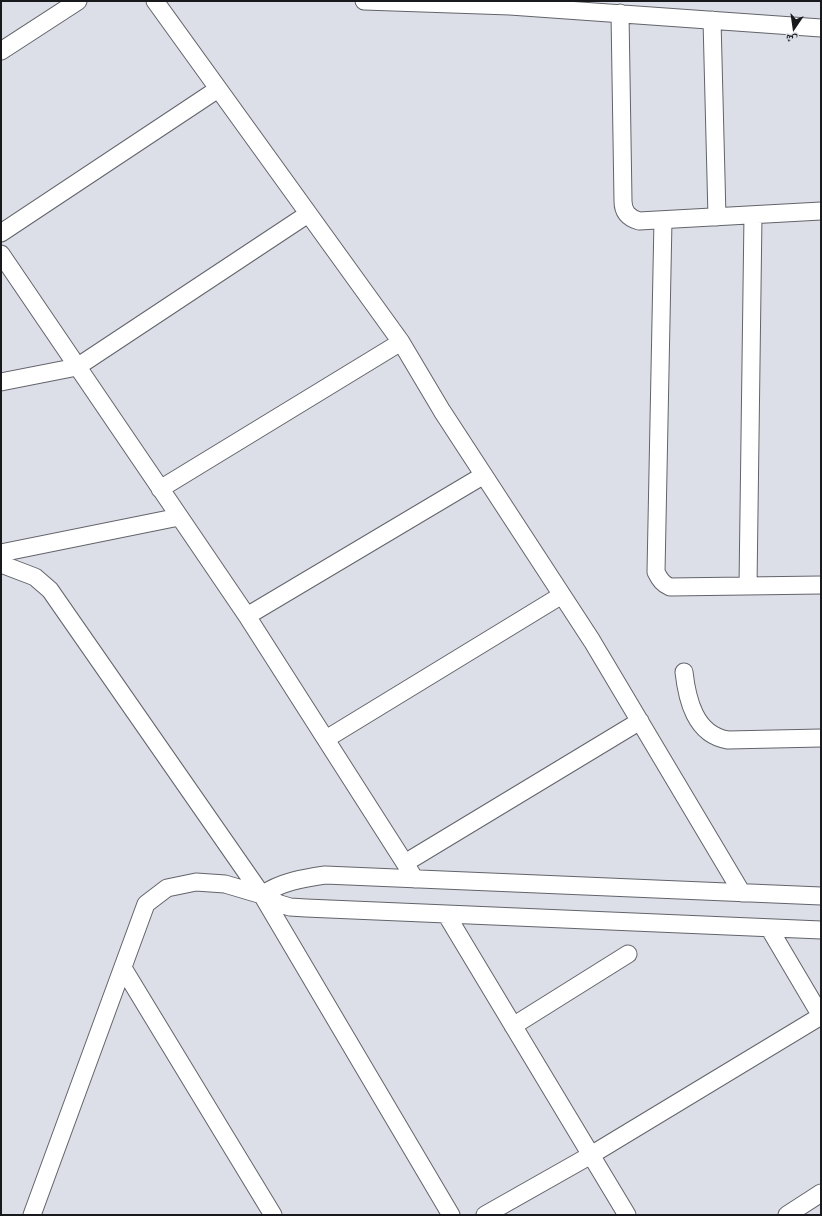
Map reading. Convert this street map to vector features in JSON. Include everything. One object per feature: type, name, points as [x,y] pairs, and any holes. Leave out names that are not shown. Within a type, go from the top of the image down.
[{"type":"street","points":[[1,51],[78,1]]},
{"type":"street","points":[[154,1],[400,342],[442,411],[592,641],[742,893]]},
{"type":"street","points":[[364,1],[510,3],[821,28]]},
{"type":"street","points":[[620,13],[623,206],[628,215],[639,221],[821,211]]},
{"type":"street","points":[[712,20],[717,217]]},
{"type":"street","points":[[1,233],[218,89]]},
{"type":"street","points":[[1,382],[77,367],[308,214]]},
{"type":"street","points":[[748,586],[753,215]]},
{"type":"street","points":[[663,220],[656,572],[659,579],[670,587],[821,585]]},
{"type":"street","points":[[1,254],[247,616],[415,879]]},
{"type":"street","points":[[160,489],[400,342]]},
{"type":"street","points":[[247,616],[484,475]]},
{"type":"street","points":[[1,553],[179,517]]},
{"type":"street","points":[[1,564],[35,577],[50,590],[262,894],[452,1215]]},
{"type":"street","points":[[326,739],[562,595]]},
{"type":"street","points":[[684,672],[686,686],[693,710],[702,726],[713,736],[728,740],[821,738]]},
{"type":"street","points":[[405,863],[640,721]]},
{"type":"street","points":[[262,894],[271,888],[325,875],[821,896]]},
{"type":"street","points":[[32,1215],[146,904],[167,888],[196,882],[225,884],[262,894],[280,904],[290,907],[821,930]]},
{"type":"street","points":[[446,914],[627,1215]]},
{"type":"street","points":[[485,1215],[591,1155],[821,1016],[768,928]]},
{"type":"street","points":[[513,1026],[628,954]]},
{"type":"street","points":[[123,968],[273,1215]]},
{"type":"street","points":[[787,1215],[821,1193]]}]
